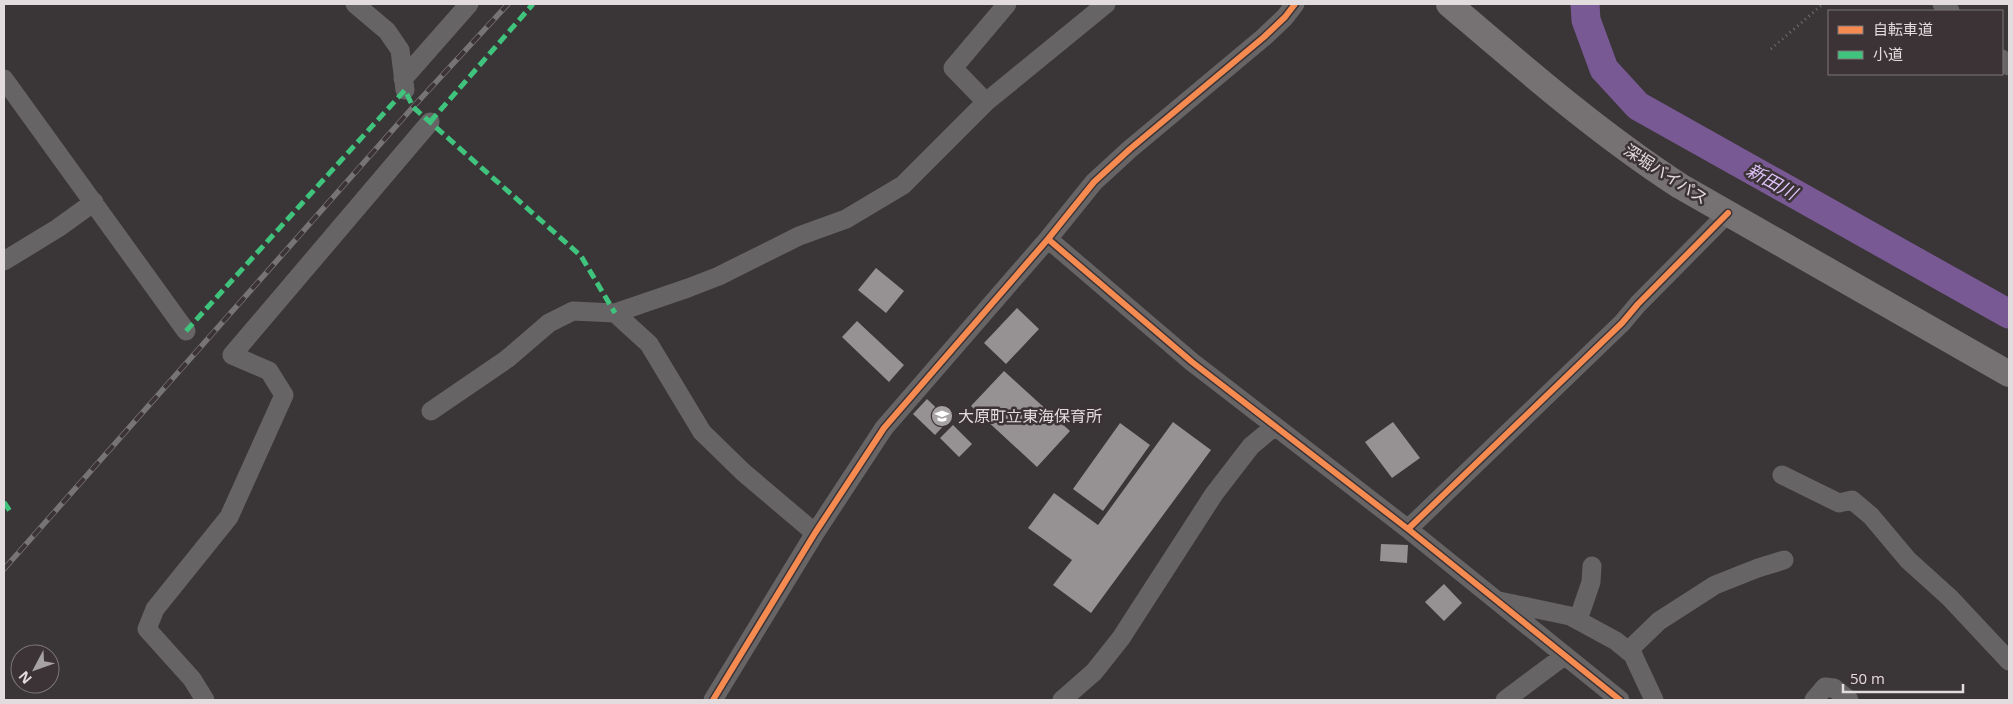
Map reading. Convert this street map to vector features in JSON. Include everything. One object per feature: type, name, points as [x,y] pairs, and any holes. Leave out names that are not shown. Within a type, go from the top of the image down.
[{"type":"highway","name":"深堀バイパス","points":[[1449,4],[1587,121],[1638,158],[1728,213],[2009,374]]},
{"type":"street","points":[[354,4],[387,31],[400,50],[404,84],[470,4]]},
{"type":"street","points":[[986,102],[953,68],[1007,4]]},
{"type":"street","points":[[431,411],[507,359],[549,323],[573,310],[615,313],[718,276],[800,236],[846,219],[903,185],[986,102],[1106,4]]},
{"type":"street","points":[[713,700],[884,428],[1048,240],[1094,182],[1130,149],[1264,37],[1285,17],[1295,4]]},
{"type":"street","points":[[4,78],[186,331]]},
{"type":"street","points":[[205,700],[192,680],[147,629],[155,609],[229,517],[284,395],[269,371],[232,355],[430,122]]},
{"type":"street","points":[[4,261],[58,228],[94,202]]},
{"type":"street","points":[[1408,530],[1622,324],[1638,304],[1728,213]]},
{"type":"street","points":[[1048,240],[1192,362],[1408,530],[1620,700]]},
{"type":"street","points":[[615,313],[649,344],[702,432],[743,472],[816,534]]},
{"type":"street","points":[[1062,700],[1094,672],[1121,638],[1214,494],[1251,446],[1275,426]]},
{"type":"street","points":[[1782,475],[1839,503],[1852,500],[1870,516],[1908,560],[1950,598],[2009,661]]},
{"type":"street","points":[[1628,651],[1659,621],[1715,584],[1784,560]]},
{"type":"street","points":[[1578,620],[1591,582],[1592,566]]},
{"type":"street","points":[[1496,600],[1570,616],[1616,641],[1633,655],[1654,700]]},
{"type":"street","points":[[1505,700],[1564,656]]},
{"type":"street","points":[[1814,700],[1825,687],[1834,688],[1849,700]]},
{"type":"path","points":[[1771,50],[1823,4]]},
{"type":"building","points":[[876,268],[904,291],[886,313],[858,290]]},
{"type":"building","points":[[1017,308],[1039,329],[1006,364],[984,343]]},
{"type":"building","points":[[857,321],[904,365],[889,382],[842,337]]},
{"type":"building","points":[[1004,371],[1070,431],[1037,467],[971,406]]},
{"type":"building","points":[[927,399],[949,420],[935,435],[913,414]]},
{"type":"building","points":[[1173,422],[1211,450],[1091,613],[1053,585],[1072,560],[1028,528],[1054,493],[1098,525]]},
{"type":"building","points":[[1393,422],[1420,458],[1392,478],[1365,442]]},
{"type":"building","points":[[1120,423],[1150,445],[1103,511],[1073,489]]},
{"type":"building","points":[[953,425],[972,444],[959,457],[940,438]]},
{"type":"building","points":[[1381,544],[1408,545],[1407,563],[1380,561]]},
{"type":"building","points":[[1444,584],[1462,603],[1444,621],[1425,602]]},
{"type":"waterway","name":"新田川","points":[[1585,4],[1586,20],[1604,69],[1638,106],[2009,314]]},
{"type":"railway","points":[[4,569],[413,107],[508,4]]},
{"type":"marked path","points":[[430,122],[533,4]]},
{"type":"marked path","points":[[186,331],[405,90],[413,107],[581,256],[615,313]]},
{"type":"marked path","points":[[4,502],[11,513]]},
{"type":"cycle path","points":[[713,700],[815,533],[884,428],[1048,239],[1094,182],[1130,149],[1264,37],[1285,17],[1295,4]]},
{"type":"cycle path","points":[[1408,529],[1622,323],[1638,304],[1728,213]]},
{"type":"cycle path","points":[[1048,239],[1192,362],[1408,529],[1620,700]]},
{"type":"place","name":"大原町立東海保育所","points":[[942,416]]}]
